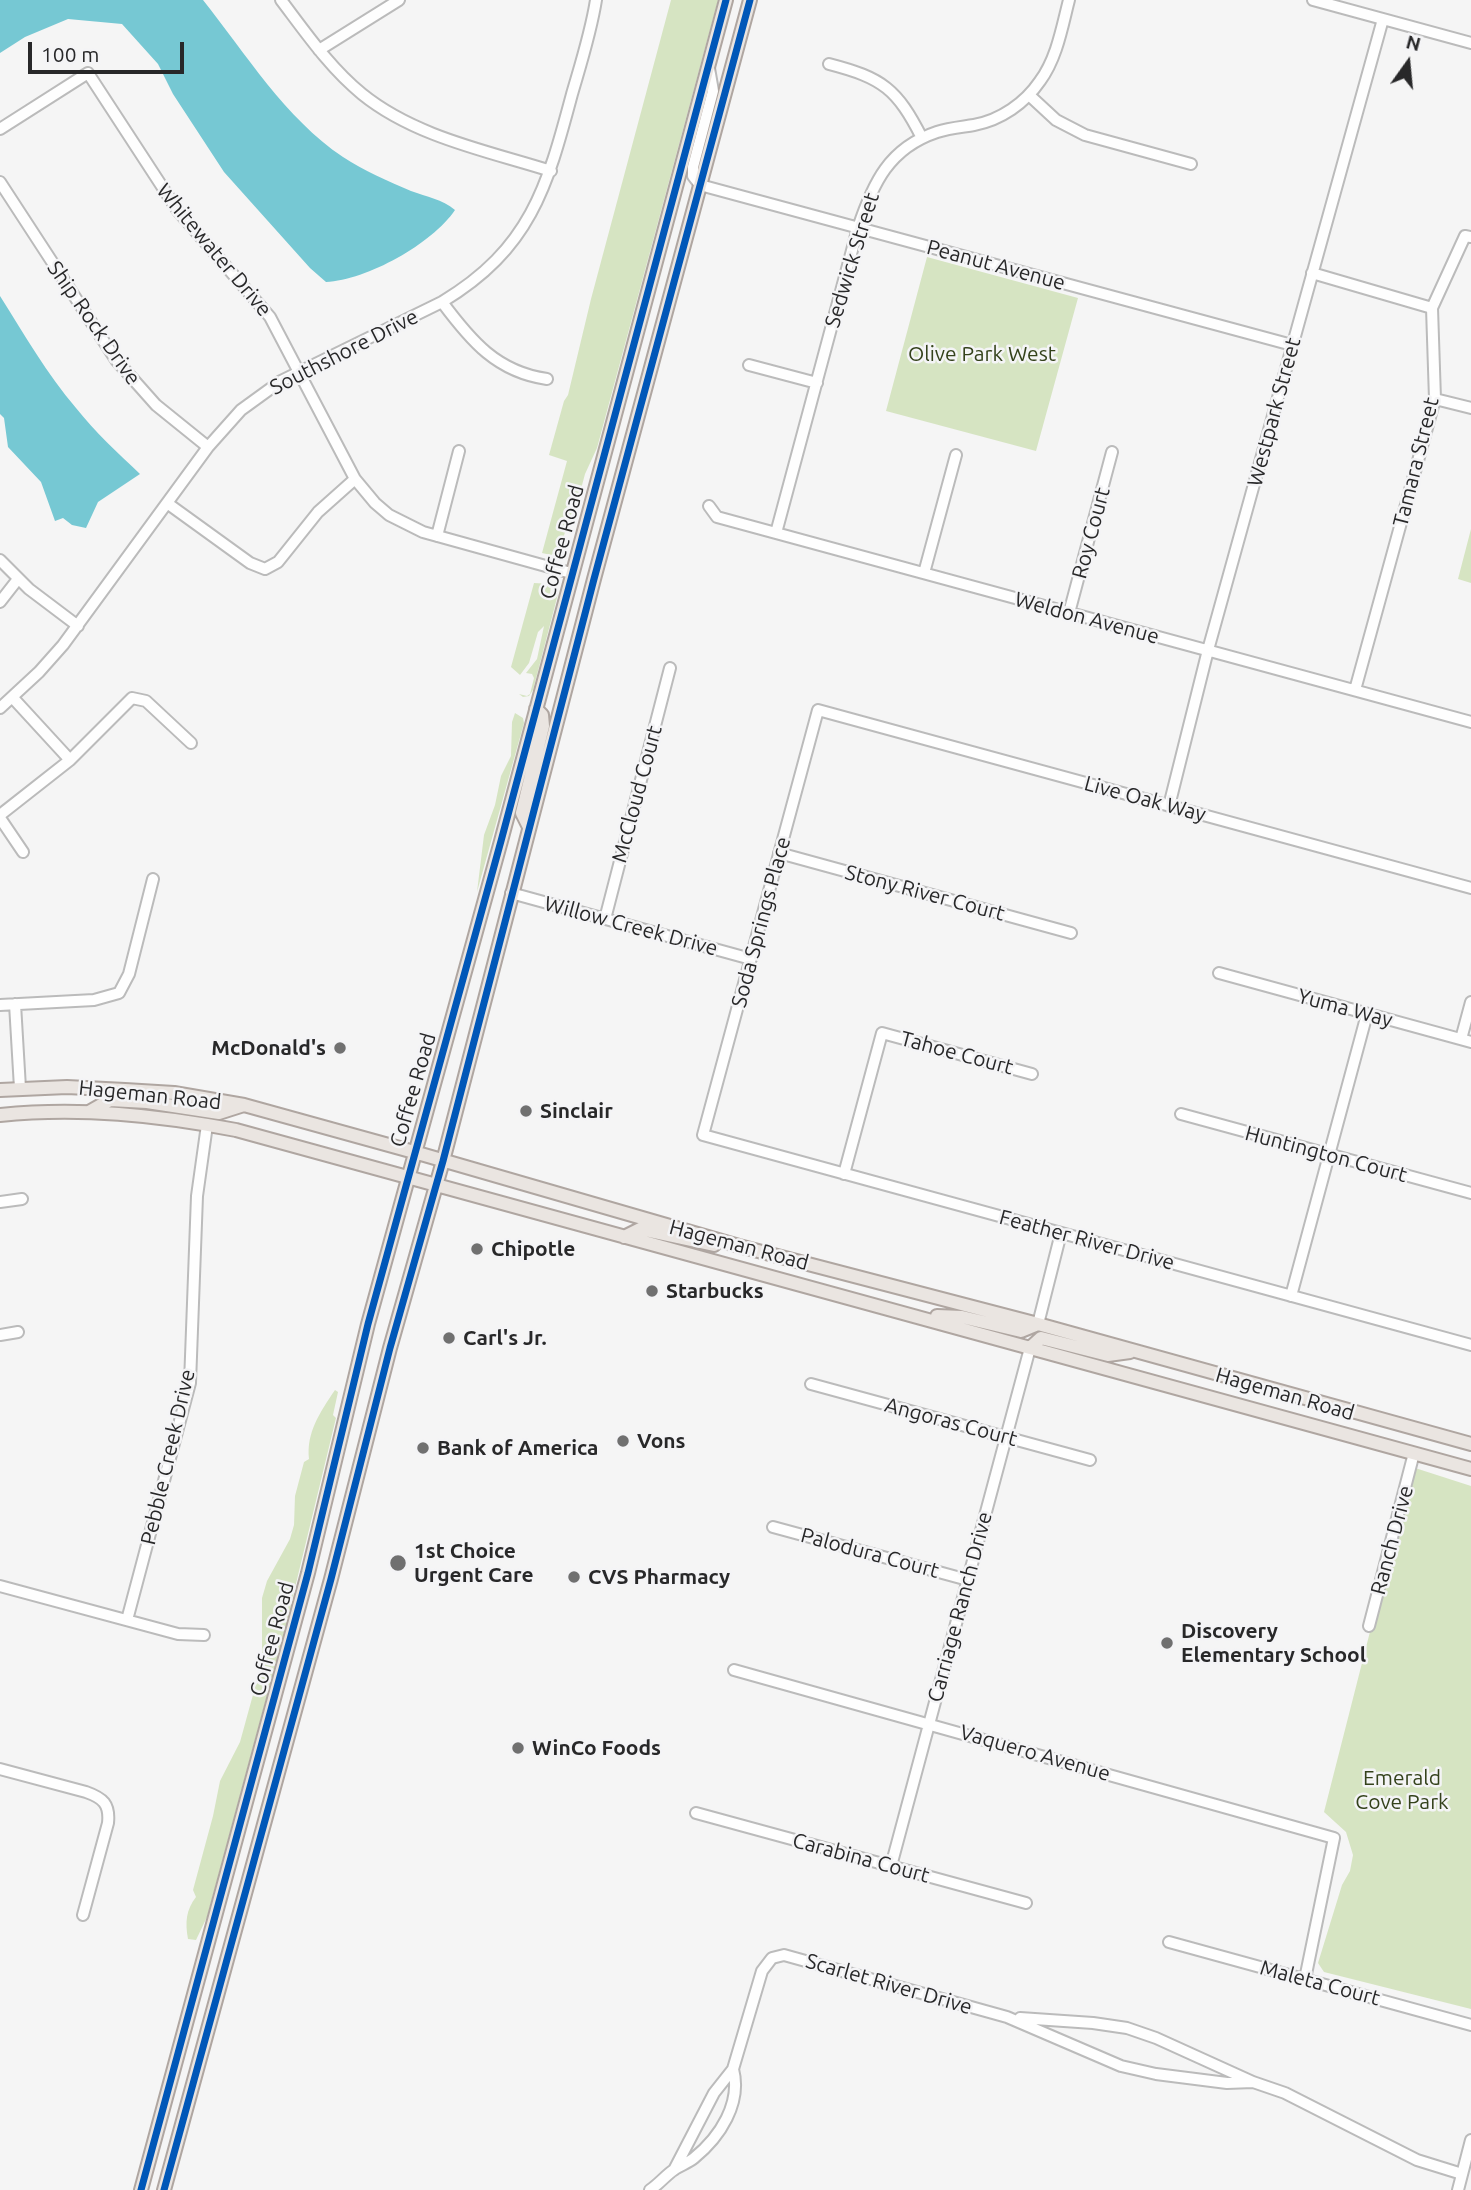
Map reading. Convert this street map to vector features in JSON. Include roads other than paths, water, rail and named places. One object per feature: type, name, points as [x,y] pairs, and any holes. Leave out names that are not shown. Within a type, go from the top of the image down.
[{"type":"main road","name":"Coffee Road","points":[[141,2190],[302,1597],[368,1324],[407,1178],[726,0]]},
{"type":"main road","name":"Coffee Road","points":[[164,2190],[315,1637],[390,1348],[443,1161],[529,827],[750,0]]},
{"type":"main road","points":[[529,827],[522,813],[543,726],[542,715],[536,709]]},
{"type":"main road","name":"Hageman Road","points":[[0,1090],[67,1087],[174,1093],[244,1105],[739,1246],[1038,1324],[1471,1444]]},
{"type":"main road","points":[[0,1097],[20,1088]]},
{"type":"main road","points":[[89,1112],[110,1100],[146,1102],[219,1113],[244,1105]]},
{"type":"main road","name":"Hageman Road","points":[[0,1115],[89,1112],[164,1117],[236,1130],[1471,1469]]},
{"type":"main road","points":[[624,1237],[640,1229],[707,1245],[739,1246]]},
{"type":"main road","points":[[912,1314],[962,1317],[1021,1331],[1038,1324]]},
{"type":"main road","points":[[1030,1348],[1041,1338],[1108,1355],[1133,1352]]},
{"type":"street","points":[[281,0],[344,78],[362,94],[403,121],[426,131],[551,171]]},
{"type":"street","points":[[320,50],[399,0]]},
{"type":"street","name":"Southshore Drive","points":[[0,708],[39,672],[78,626],[208,447],[241,410],[299,372],[442,302],[480,276],[514,241],[538,202],[551,171],[596,0]]},
{"type":"street","name":"Sedwick Street","points":[[776,533],[858,228],[867,200],[883,170],[895,157],[922,138],[991,120],[1006,113],[1029,95],[1050,65],[1069,0]]},
{"type":"street","points":[[1313,0],[1471,43]]},
{"type":"street","name":"Westpark Street","points":[[1169,806],[1208,650],[1382,19]]},
{"type":"street","points":[[830,64],[856,71],[885,86],[907,110],[922,138]]},
{"type":"street","points":[[700,186],[693,176],[693,167],[713,91],[708,66]]},
{"type":"street","name":"Whitewater Drive","points":[[0,129],[88,74],[178,211],[270,317],[355,479],[375,503],[414,528],[571,573]]},
{"type":"street","points":[[1029,95],[1056,120],[1086,135],[1191,164]]},
{"type":"street","name":"Ship Rock Drive","points":[[0,182],[116,360],[156,405],[208,447]]},
{"type":"street","name":"Peanut Avenue","points":[[700,186],[1292,345]]},
{"type":"street","name":"Tamara Street","points":[[1355,690],[1434,399],[1432,308],[1468,237]]},
{"type":"street","points":[[1312,274],[1432,308]]},
{"type":"street","points":[[442,302],[474,341],[499,362],[528,376],[547,379]]},
{"type":"street","points":[[749,365],[817,383]]},
{"type":"street","points":[[1434,399],[1471,408]]},
{"type":"street","points":[[437,536],[459,452]]},
{"type":"street","name":"Roy Court","points":[[1069,613],[1112,452]]},
{"type":"street","points":[[924,573],[956,455]]},
{"type":"street","points":[[167,503],[250,563],[265,569],[278,562],[318,512],[355,479]]},
{"type":"street","name":"Weldon Avenue","points":[[709,506],[717,517],[1471,722]]},
{"type":"street","points":[[0,560],[18,579],[78,626]]},
{"type":"street","points":[[0,602],[18,579]]},
{"type":"street","name":"McCloud Court","points":[[605,919],[670,668]]},
{"type":"street","points":[[13,698],[70,760]]},
{"type":"street","points":[[23,852],[0,817],[70,760],[132,698],[146,701],[191,743]]},
{"type":"street","name":"Live Oak Way","points":[[818,710],[1471,888]]},
{"type":"street","name":"Soda Springs Place","points":[[702,1135],[818,710]]},
{"type":"street","name":"Stony River Court","points":[[779,853],[1071,933]]},
{"type":"street","points":[[0,1005],[94,1000],[119,993],[129,974],[153,879]]},
{"type":"street","name":"Willow Creek Drive","points":[[512,894],[751,959]]},
{"type":"street","name":"Yuma Way","points":[[1219,973],[1466,1041]]},
{"type":"street","points":[[1466,1041],[1471,1002]]},
{"type":"street","points":[[15,1004],[20,1088]]},
{"type":"street","points":[[1290,1296],[1367,1014]]},
{"type":"street","name":"Tahoe Court","points":[[844,1174],[882,1033],[1032,1074]]},
{"type":"street","name":"Huntington Court","points":[[1181,1114],[1471,1193]]},
{"type":"street","name":"Pebble Creek Drive","points":[[127,1620],[190,1383],[197,1196],[207,1125]]},
{"type":"street","name":"Feather River Drive","points":[[702,1135],[1471,1345]]},
{"type":"street","points":[[0,1202],[22,1199]]},
{"type":"street","points":[[1038,1324],[1061,1233]]},
{"type":"street","points":[[0,1335],[18,1332]]},
{"type":"street","name":"Carriage Ranch Drive","points":[[891,1866],[1030,1348]]},
{"type":"street","name":"Angoras Court","points":[[811,1384],[1090,1460]]},
{"type":"street","name":"Ranch Drive","points":[[1369,1626],[1415,1453]]},
{"type":"street","name":"Palodura Court","points":[[773,1527],[968,1580]]},
{"type":"street","points":[[0,1586],[178,1634],[204,1635]]},
{"type":"street","name":"Vaquero Avenue","points":[[734,1670],[1334,1838],[1305,1979]]},
{"type":"street","points":[[0,1769],[86,1792],[106,1804],[108,1823],[83,1916]]},
{"type":"street","name":"Carabina Court","points":[[696,1813],[1026,1903]]},
{"type":"street","name":"Maleta Court","points":[[1169,1942],[1471,2025]]},
{"type":"street","name":"Scarlet River Drive","points":[[733,2069],[762,1971],[772,1958],[783,1955],[1007,2017],[1121,2066],[1156,2074],[1227,2083],[1253,2082]]},
{"type":"street","name":"Scarlet River Drive","points":[[1007,2017],[1093,2023],[1127,2028],[1156,2038],[1253,2082],[1285,2093],[1418,2160],[1462,2174]]},
{"type":"street","points":[[674,2170],[715,2093],[733,2069]]},
{"type":"street","points":[[650,2190],[674,2170],[692,2161],[716,2137],[730,2111],[736,2080],[733,2069]]},
{"type":"street","points":[[1458,2190],[1471,2140]]},
{"type":"water","points":[[0,0],[203,0],[267,84],[322,141],[368,171],[455,210],[431,235],[397,258],[360,275],[326,282],[310,268],[224,172],[173,94],[158,64],[122,24],[68,19],[25,37],[0,53]]},
{"type":"water","points":[[0,296],[65,395],[99,434],[140,474],[98,502],[86,528],[72,525],[63,518],[55,521],[41,482],[8,447],[4,418],[0,414]]},
{"type":"place","name":"McDonald's","points":[[340,1048]]},
{"type":"place","name":"Sinclair","points":[[526,1111]]},
{"type":"place","name":"Chipotle","points":[[477,1249]]},
{"type":"place","name":"Starbucks","points":[[652,1291]]},
{"type":"place","name":"Carl's Jr.","points":[[449,1338]]},
{"type":"place","name":"Vons","points":[[623,1441]]},
{"type":"place","name":"Bank of America","points":[[423,1448]]},
{"type":"place","name":"1st Choice Urgent Care","points":[[398,1563]]},
{"type":"place","name":"CVS Pharmacy","points":[[574,1577]]},
{"type":"place","name":"Discovery Elementary School","points":[[1167,1643]]},
{"type":"place","name":"WinCo Foods","points":[[518,1748]]},
{"type":"park label","name":"Olive Park West","points":[[982,354]]},
{"type":"park label","name":"Emerald Cove Park","points":[[1402,1790]]}]
